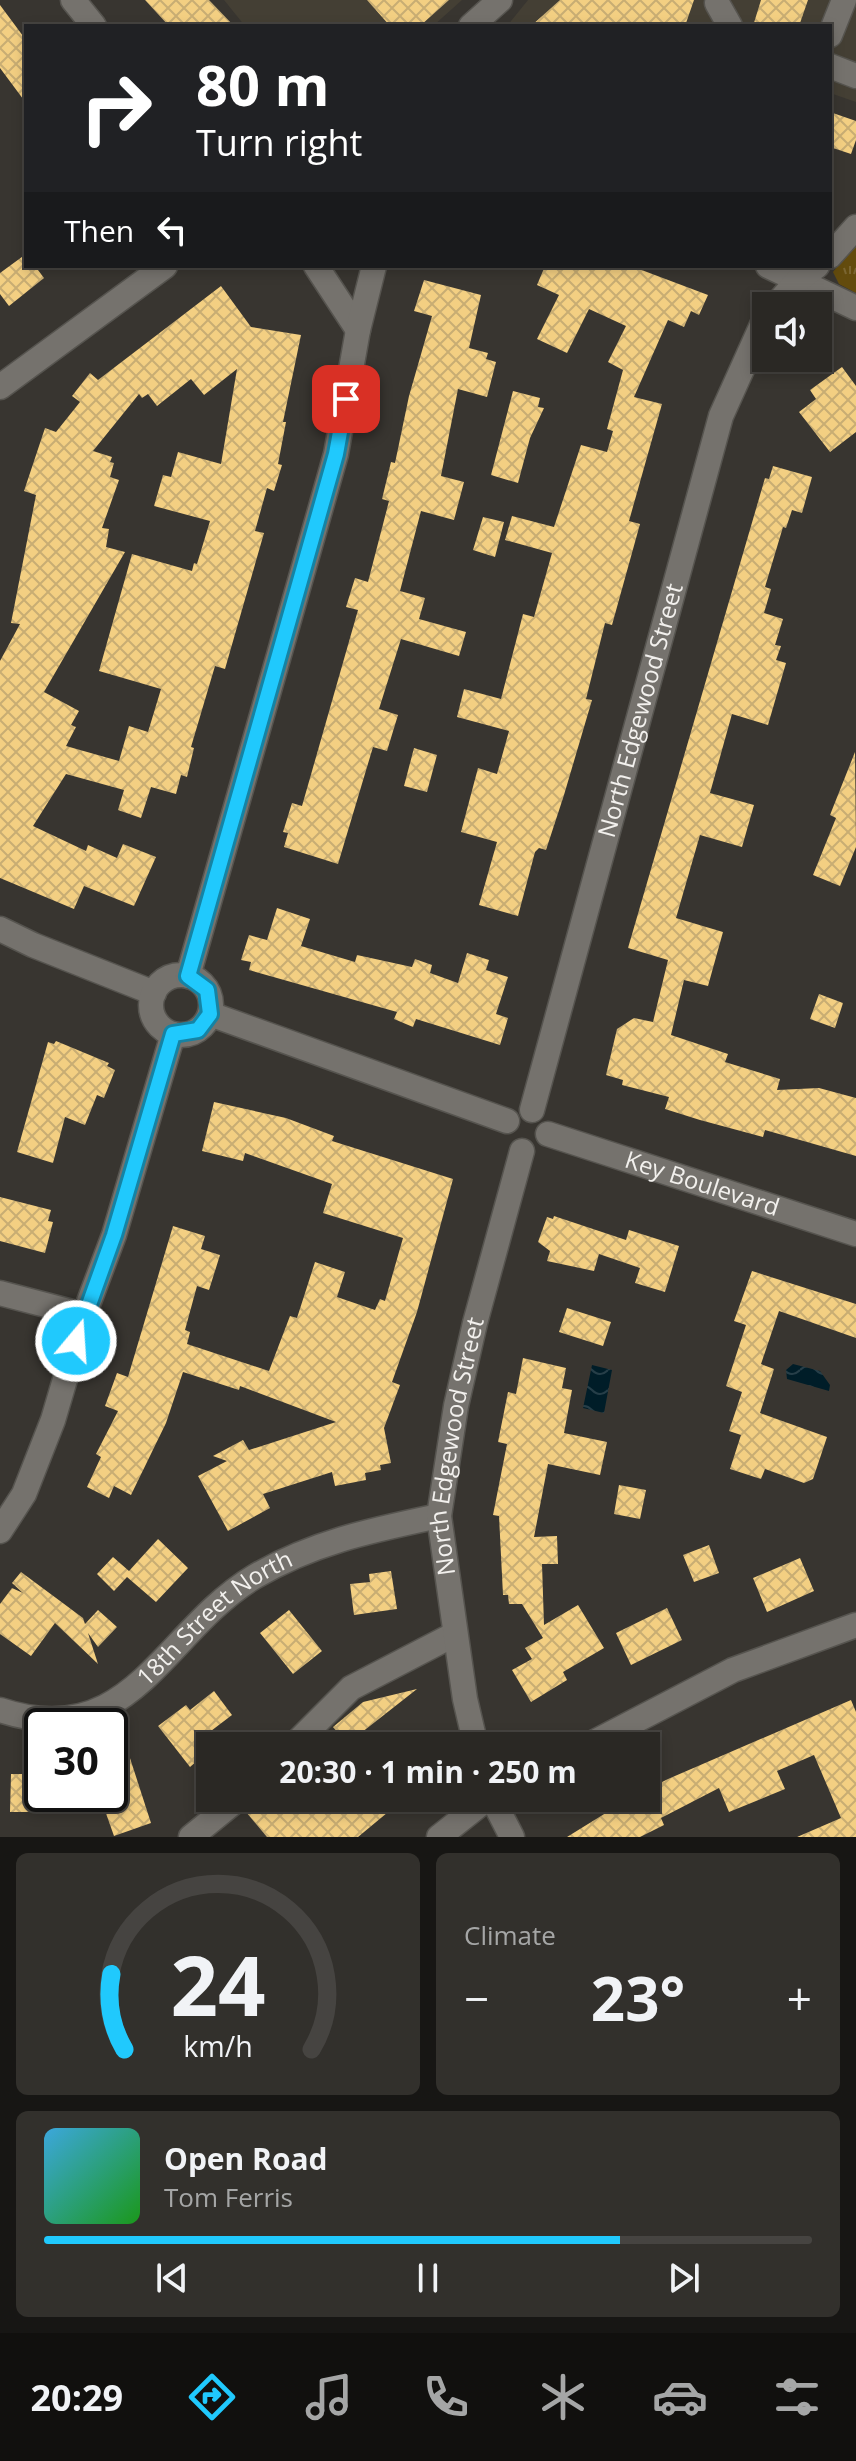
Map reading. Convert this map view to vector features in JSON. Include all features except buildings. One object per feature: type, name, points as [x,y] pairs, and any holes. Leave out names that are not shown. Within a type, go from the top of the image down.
[{"type":"street","points":[[73,0],[92,24]]},
{"type":"street","points":[[473,24],[500,0]]},
{"type":"street","points":[[832,30],[844,0]]},
{"type":"street","points":[[717,3],[729,24]]},
{"type":"street","points":[[832,67],[856,76]]},
{"type":"street","points":[[832,254],[856,227]]},
{"type":"street","points":[[0,387],[162,268]]},
{"type":"street","points":[[317,268],[358,330]]},
{"type":"street","points":[[188,976],[336,454],[358,330],[374,268]]},
{"type":"street","points":[[779,268],[807,273],[856,308]]},
{"type":"street","points":[[789,292],[807,273]]},
{"type":"street","name":"North Edgewood Street","points":[[532,1110],[721,416],[752,347]]},
{"type":"street","points":[[0,929],[154,993]]},
{"type":"street","points":[[188,976],[207,990],[210,1014],[198,1030],[173,1034],[154,1017],[154,993],[167,979],[188,976]]},
{"type":"street","points":[[210,1014],[507,1121]]},
{"type":"street","points":[[0,1531],[24,1494],[53,1420],[84,1315],[114,1235],[173,1034]]},
{"type":"street","points":[[532,1110],[544,1118],[548,1134],[538,1148],[522,1151],[507,1139],[507,1121],[517,1111],[532,1110]]},
{"type":"street","name":"Key Boulevard","points":[[548,1134],[856,1234]]},
{"type":"street","name":"North Edgewood Street","points":[[473,1732],[455,1634],[439,1516],[468,1351],[522,1151]]},
{"type":"street","points":[[0,1293],[84,1315]]},
{"type":"street","name":"18th Street North","points":[[0,1710],[24,1718],[78,1719],[136,1689],[250,1580],[296,1553],[341,1537],[439,1516]]},
{"type":"street","points":[[614,1732],[733,1670],[856,1625]]},
{"type":"street","points":[[307,1732],[351,1688],[455,1634]]},
{"type":"street","points":[[191,1837],[222,1812]]},
{"type":"street","points":[[439,1837],[472,1812]]},
{"type":"street","points":[[498,1812],[512,1837]]},
{"type":"shaded area","points":[[224,0],[462,0],[435,24],[243,24]]},
{"type":"shaded area","points":[[528,0],[856,0],[856,102],[832,94],[832,24],[509,24]]},
{"type":"green space","points":[[856,243],[856,293],[839,284],[833,272]]},
{"type":"water","points":[[793,1364],[820,1371],[830,1385],[829,1391],[787,1379],[786,1370]]},
{"type":"water","points":[[592,1365],[612,1370],[604,1413],[583,1408]]},
{"type":"route","points":[[76,1341],[114,1235],[173,1034],[186,1035],[198,1030],[210,1014],[211,1002],[207,990],[188,976],[336,454],[346,399]]}]
